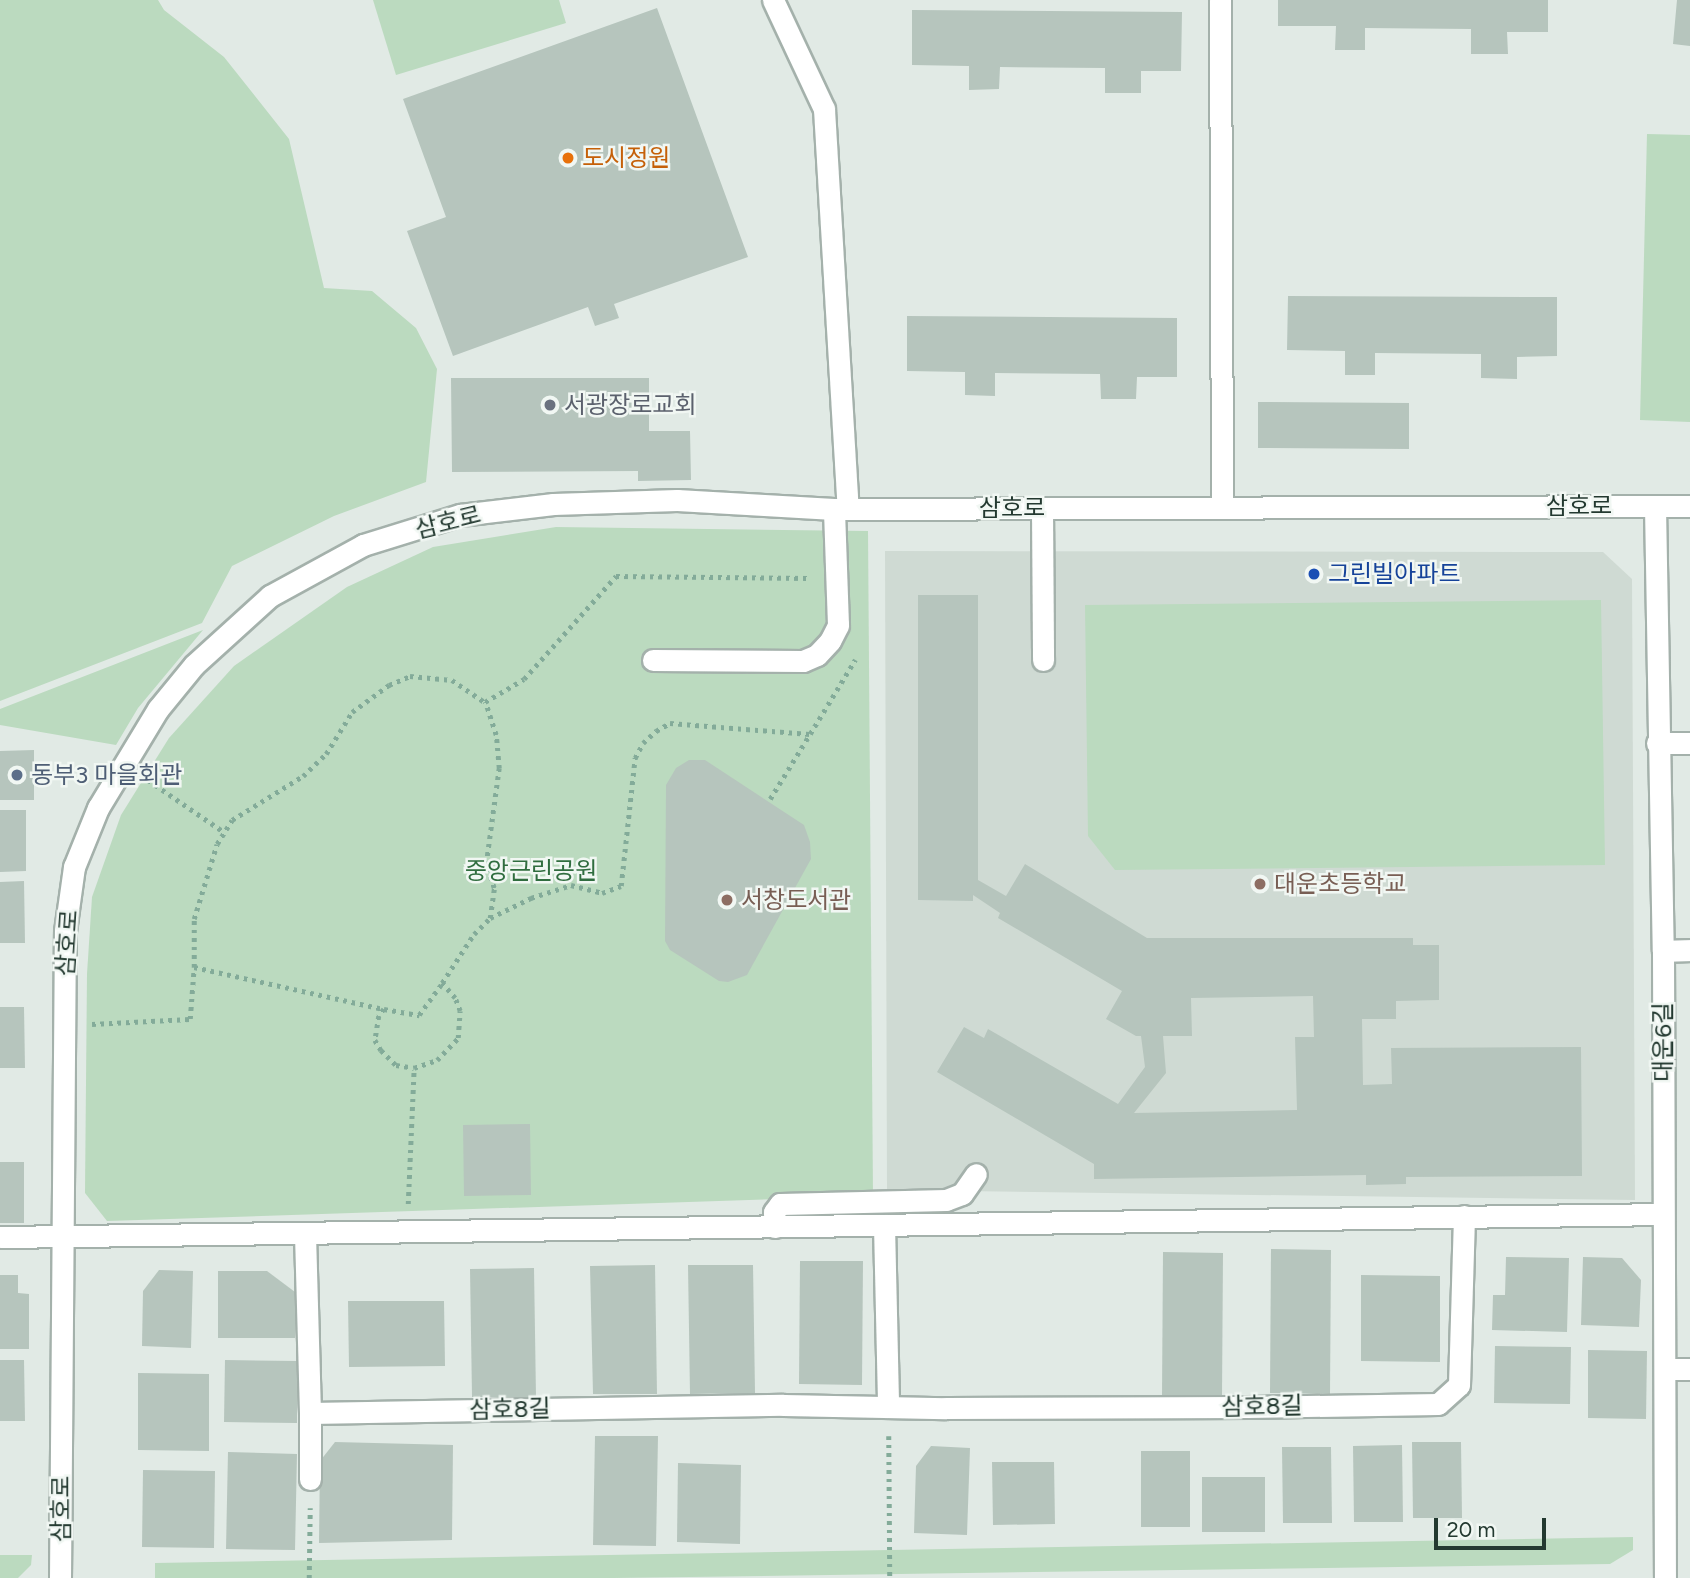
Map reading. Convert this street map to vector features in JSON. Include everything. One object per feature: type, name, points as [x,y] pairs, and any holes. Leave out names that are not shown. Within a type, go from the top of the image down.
[{"type":"street","points":[[653,660],[803,661],[817,654],[830,641],[838,625],[834,578],[841,508],[824,109],[773,0]]},
{"type":"street","points":[[1220,0],[1222,507]]},
{"type":"street","name":"삼호로","points":[[60,1578],[65,931],[75,867],[98,808],[158,709],[194,665],[270,596],[363,545],[460,515],[553,504],[677,500],[841,508],[1690,506]]},
{"type":"street","name":"대운6길","points":[[1655,506],[1657,743],[1663,951],[1665,1578]]},
{"type":"street","points":[[1042,508],[1043,660]]},
{"type":"street","points":[[1657,743],[1690,743]]},
{"type":"street","points":[[1663,951],[1690,950]]},
{"type":"street","points":[[775,1227],[774,1212],[780,1204],[946,1200],[961,1194],[976,1174]]},
{"type":"street","points":[[0,1237],[1663,1214]]},
{"type":"street","name":"삼호8길","points":[[310,1413],[783,1405],[888,1407],[1438,1404],[1459,1385],[1464,1216]]},
{"type":"street","points":[[884,1225],[888,1407]]},
{"type":"street","points":[[305,1234],[310,1479]]},
{"type":"street","points":[[1665,1368],[1690,1368]]},
{"type":"path","points":[[485,702],[524,680],[616,576],[834,578]]},
{"type":"path","points":[[770,799],[858,657]]},
{"type":"path","points":[[64,1026],[190,1019],[194,919],[224,832],[232,820],[251,806],[303,776],[326,754],[352,712],[389,685],[410,676],[428,675],[452,680],[485,702],[496,735],[499,768],[486,864],[494,888],[490,918]]},
{"type":"path","points":[[194,967],[419,1015],[474,934],[490,918],[531,898],[571,885],[603,893],[621,887],[635,758],[643,743],[656,731],[670,723],[810,734]]},
{"type":"path","points":[[124,763],[224,832]]},
{"type":"path","points":[[384,1009],[379,1016],[375,1040],[390,1061],[414,1068],[437,1060],[458,1038],[460,1011],[455,998],[442,983]]},
{"type":"path","points":[[407,1233],[414,1068]]},
{"type":"path","points":[[888,1407],[890,1578]]},
{"type":"path","points":[[309,1578],[310,1479]]},
{"type":"shaded area","name":"대운초등학교","points":[[885,551],[1603,552],[1632,579],[1635,1200],[887,1190]]},
{"type":"green space","points":[[0,0],[158,0],[164,10],[224,57],[289,139],[324,288],[372,291],[416,328],[437,369],[426,482],[334,516],[232,566],[202,623],[0,701]]},
{"type":"green space","points":[[373,0],[559,0],[566,23],[396,75]]},
{"type":"green space","points":[[1647,134],[1690,135],[1690,422],[1640,420]]},
{"type":"green space","name":"중앙근린공원","points":[[556,527],[868,531],[873,1196],[107,1221],[85,1193],[87,974],[92,897],[121,815],[169,738],[234,666],[347,587],[433,547]]},
{"type":"green space","points":[[1601,600],[1605,865],[1115,870],[1088,836],[1085,605]]},
{"type":"green space","points":[[203,630],[138,708],[116,745],[0,725],[0,709]]},
{"type":"green space","points":[[1633,1537],[1633,1550],[1610,1564],[614,1578],[155,1578],[155,1563]]},
{"type":"green space","points":[[0,1555],[32,1555],[31,1565],[18,1578],[0,1578]]},
{"type":"building","points":[[1278,0],[1548,0],[1548,32],[1507,32],[1508,54],[1471,54],[1471,29],[1365,28],[1365,50],[1335,50],[1336,26],[1278,26]]},
{"type":"building","points":[[1677,0],[1690,0],[1690,46],[1673,44]]},
{"type":"building","name":"도시정원","points":[[657,8],[748,257],[614,304],[619,318],[595,326],[588,307],[453,356],[407,231],[446,217],[403,99]]},
{"type":"building","points":[[912,10],[1182,12],[1181,71],[1141,71],[1141,93],[1105,93],[1105,68],[1000,67],[999,89],[969,90],[969,66],[912,65]]},
{"type":"building","points":[[1288,296],[1557,297],[1557,356],[1517,357],[1517,379],[1481,378],[1481,354],[1375,353],[1375,375],[1345,375],[1345,351],[1287,350]]},
{"type":"building","points":[[907,316],[1177,318],[1177,377],[1137,377],[1136,399],[1101,399],[1100,374],[995,373],[995,396],[965,395],[965,372],[907,371]]},
{"type":"building","name":"서광장로교회","points":[[451,378],[649,378],[649,431],[690,431],[691,480],[638,481],[638,471],[452,472]]},
{"type":"building","points":[[1258,402],[1409,403],[1409,449],[1258,448]]},
{"type":"building","points":[[918,595],[978,595],[978,880],[1006,896],[1025,864],[1147,938],[1413,938],[1413,945],[1439,945],[1439,1000],[1396,1001],[1396,1019],[1362,1019],[1363,1085],[1392,1084],[1391,1048],[1581,1047],[1582,1176],[1406,1177],[1406,1184],[1366,1185],[1366,1175],[1094,1179],[1094,1164],[937,1072],[964,1027],[984,1038],[988,1029],[1118,1104],[1145,1067],[1141,1036],[1136,1036],[1106,1019],[1122,991],[998,918],[1000,913],[973,895],[973,901],[918,900]],"holes":[[[1313,996],[1314,1037],[1295,1037],[1297,1110],[1134,1113],[1166,1073],[1163,1036],[1192,1036],[1191,998]]]},
{"type":"building","name":"동부3 마을회관","points":[[34,750],[34,800],[0,800],[0,751]]},
{"type":"building","name":"서창도서관","points":[[689,760],[705,760],[804,825],[810,842],[811,859],[747,975],[728,982],[719,981],[670,950],[665,941],[666,785],[676,768]]},
{"type":"building","points":[[0,810],[26,810],[26,871],[0,872]]},
{"type":"building","points":[[24,881],[25,943],[0,943],[0,882]]},
{"type":"building","points":[[0,1007],[24,1007],[25,1068],[0,1068]]},
{"type":"building","points":[[530,1124],[531,1195],[464,1196],[463,1125]]},
{"type":"building","points":[[0,1162],[24,1162],[24,1223],[0,1223]]},
{"type":"building","points":[[1271,1249],[1331,1250],[1330,1394],[1270,1393]]},
{"type":"building","points":[[1163,1252],[1223,1253],[1222,1397],[1162,1396]]},
{"type":"building","points":[[1506,1257],[1569,1258],[1567,1332],[1492,1330],[1493,1295],[1505,1295]]},
{"type":"building","points":[[1583,1257],[1622,1258],[1641,1280],[1639,1327],[1581,1325]]},
{"type":"building","points":[[800,1261],[863,1261],[862,1385],[799,1384]]},
{"type":"building","points":[[655,1265],[657,1394],[593,1394],[590,1266]]},
{"type":"building","points":[[688,1265],[753,1265],[755,1393],[690,1394]]},
{"type":"building","points":[[534,1268],[536,1397],[472,1397],[470,1269]]},
{"type":"building","points":[[159,1270],[193,1271],[191,1348],[142,1346],[143,1291]]},
{"type":"building","points":[[218,1271],[267,1271],[295,1292],[295,1338],[218,1338]]},
{"type":"building","points":[[0,1275],[18,1275],[18,1293],[29,1294],[29,1349],[0,1349]]},
{"type":"building","points":[[1361,1275],[1440,1276],[1440,1362],[1361,1361]]},
{"type":"building","points":[[348,1301],[444,1301],[445,1366],[349,1367]]},
{"type":"building","points":[[1495,1346],[1571,1347],[1570,1404],[1494,1403]]},
{"type":"building","points":[[1588,1350],[1647,1351],[1646,1419],[1588,1418]]},
{"type":"building","points":[[0,1360],[24,1360],[25,1421],[0,1421]]},
{"type":"building","points":[[225,1360],[297,1361],[297,1423],[224,1422]]},
{"type":"building","points":[[138,1373],[209,1374],[209,1451],[138,1450]]},
{"type":"building","points":[[595,1436],[658,1436],[656,1546],[593,1545]]},
{"type":"building","points":[[335,1442],[453,1445],[452,1540],[319,1543],[320,1461]]},
{"type":"building","points":[[1412,1442],[1461,1442],[1462,1518],[1413,1518]]},
{"type":"building","points":[[1402,1445],[1403,1522],[1354,1522],[1353,1446]]},
{"type":"building","points":[[931,1446],[970,1448],[967,1535],[914,1533],[916,1466]]},
{"type":"building","points":[[1282,1447],[1331,1447],[1332,1523],[1283,1523]]},
{"type":"building","points":[[1141,1451],[1190,1451],[1190,1527],[1141,1527]]},
{"type":"building","points":[[228,1452],[297,1454],[295,1550],[226,1549]]},
{"type":"building","points":[[992,1462],[1054,1462],[1055,1524],[993,1525]]},
{"type":"building","points":[[678,1463],[741,1465],[740,1544],[677,1542]]},
{"type":"building","points":[[143,1470],[215,1471],[214,1548],[142,1547]]},
{"type":"building","points":[[1202,1477],[1265,1477],[1265,1532],[1202,1532]]},
{"type":"place","name":"도시정원","points":[[568,158]]},
{"type":"place","name":"서광장로교회","points":[[550,405]]},
{"type":"place","name":"그린빌아파트","points":[[1314,574]]},
{"type":"place","name":"동부3 마을회관","points":[[17,775]]},
{"type":"place","name":"대운초등학교","points":[[1260,884]]},
{"type":"place","name":"서창도서관","points":[[727,900]]}]
